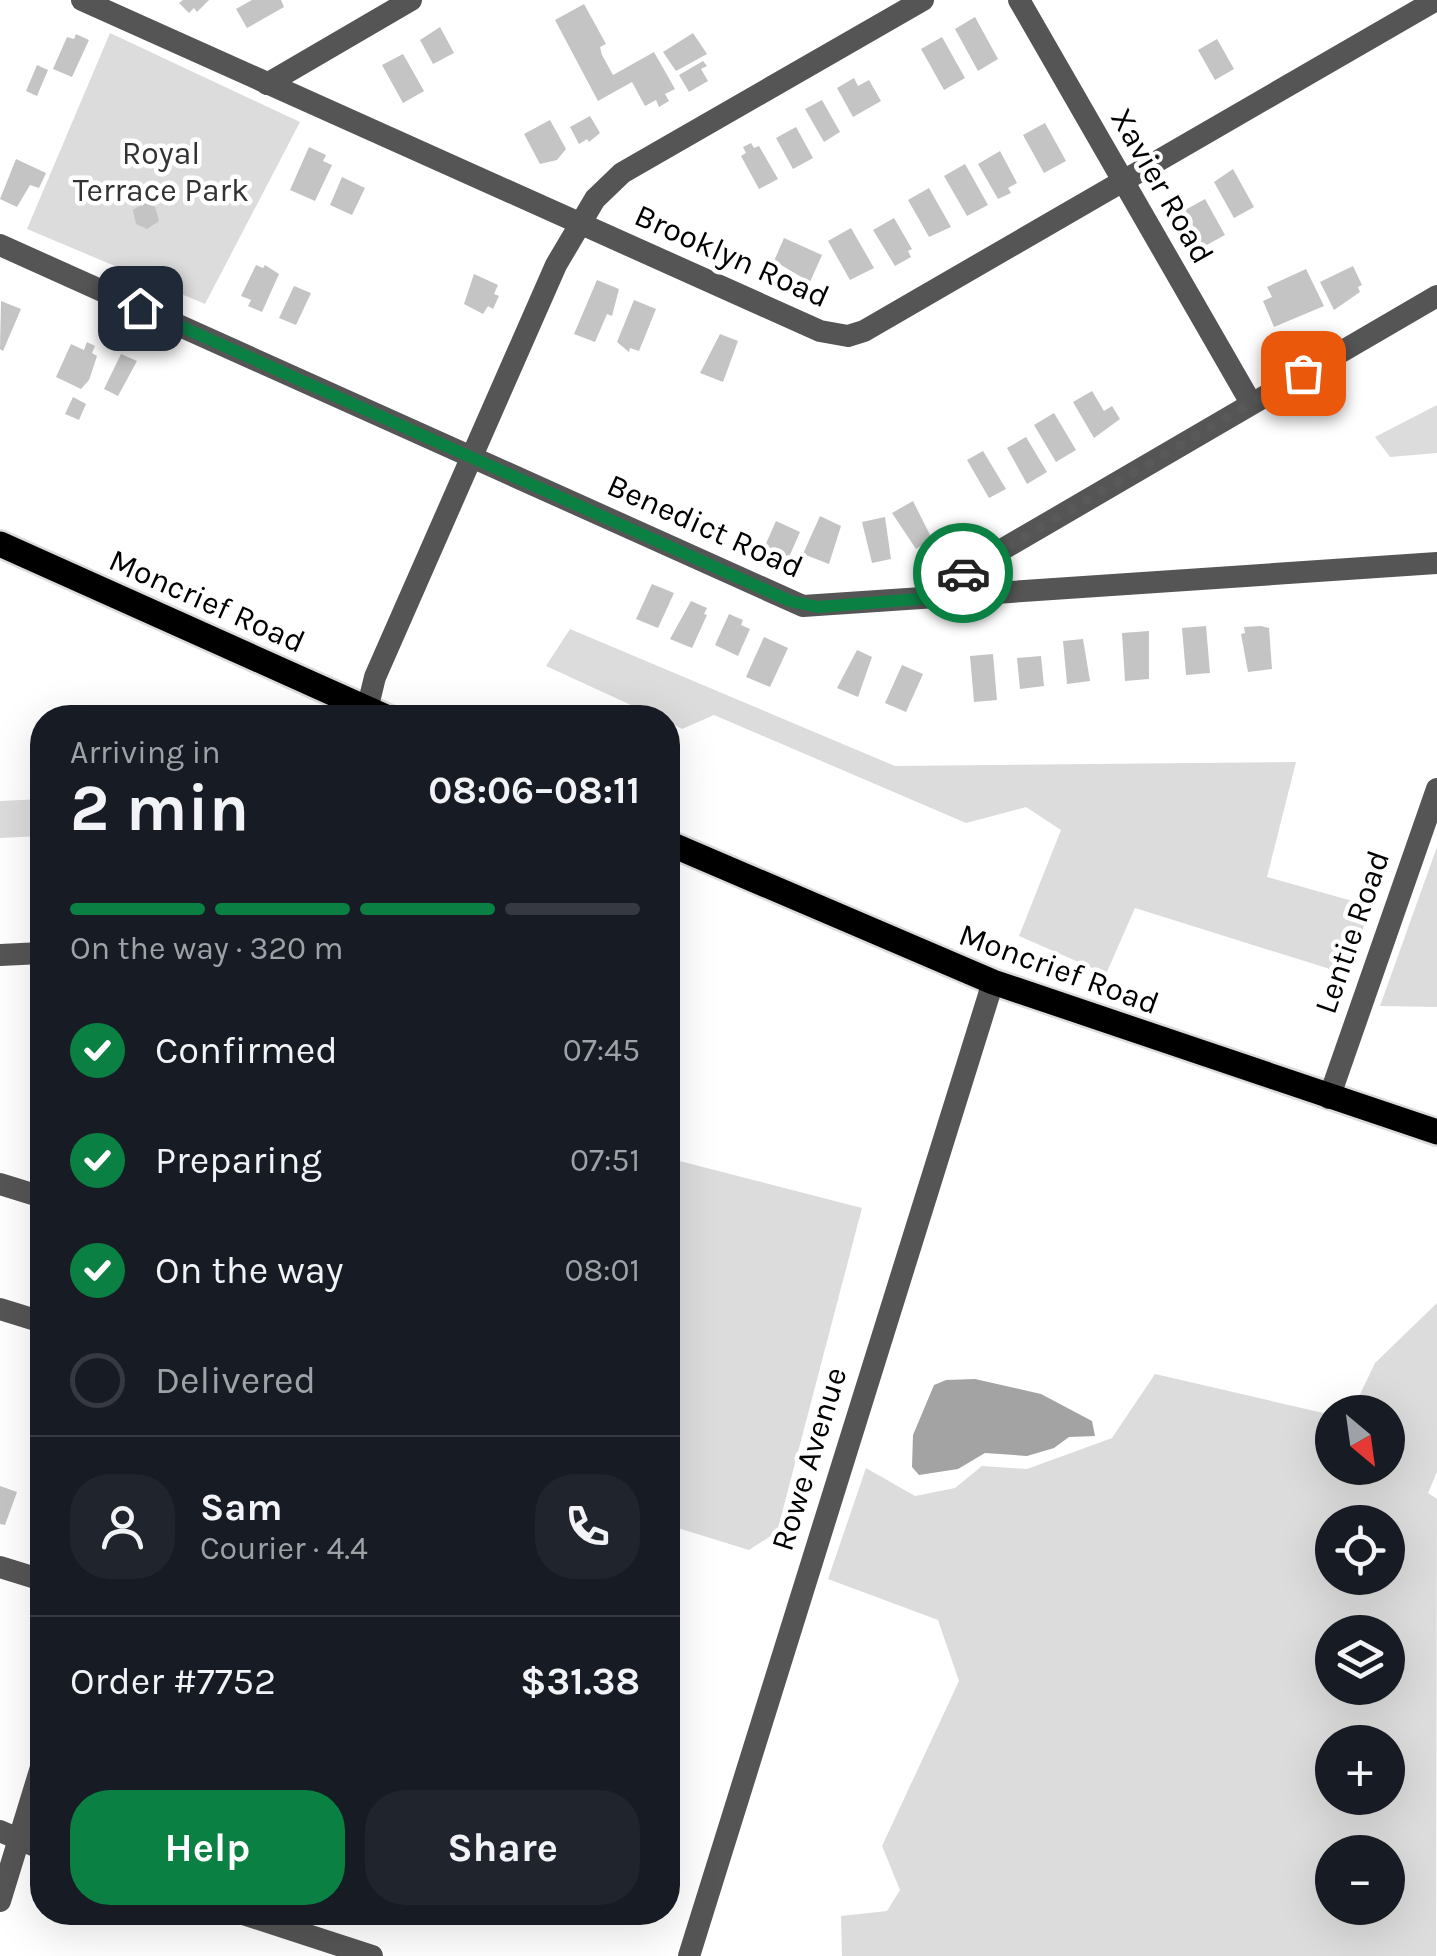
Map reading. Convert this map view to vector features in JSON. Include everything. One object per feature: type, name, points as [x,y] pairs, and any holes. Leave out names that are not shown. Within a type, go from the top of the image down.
[{"type":"main road","name":"Moncrief Road","points":[[0,544],[351,705]]},
{"type":"main road","name":"Moncrief Road","points":[[680,848],[993,982],[1437,1132]]},
{"type":"street","name":"Brooklyn Road","points":[[82,0],[820,332],[848,336],[864,331],[1436,0]]},
{"type":"street","points":[[267,84],[411,0]]},
{"type":"street","points":[[374,705],[375,677],[578,223],[595,199],[622,174],[923,0]]},
{"type":"street","name":"Xavier Road","points":[[1019,0],[1251,403]]},
{"type":"street","name":"Benedict Road","points":[[0,245],[790,601],[818,607],[1437,563]]},
{"type":"street","points":[[919,599],[1437,296]]},
{"type":"street","name":"Lentie Road","points":[[1329,1098],[1437,789]]},
{"type":"street","points":[[0,955],[30,953]]},
{"type":"street","name":"Rowe Avenue","points":[[689,1956],[993,982]]},
{"type":"street","points":[[0,1184],[30,1193]]},
{"type":"street","points":[[0,1309],[30,1318]]},
{"type":"street","points":[[0,1567],[30,1576]]},
{"type":"street","points":[[0,1902],[10,1834],[30,1790]]},
{"type":"street","points":[[277,1925],[372,1956]]},
{"type":"green space","name":"Royal Terrace Park","points":[[110,33],[300,122],[205,304],[27,229]]},
{"type":"green space","points":[[1437,405],[1437,453],[1390,457],[1375,437]]},
{"type":"green space","points":[[570,629],[895,766],[1296,762],[1267,877],[1370,906],[1349,975],[1135,908],[1106,974],[1019,936],[1061,830],[1026,807],[966,823],[714,715],[682,729],[680,705],[631,705],[546,666]]},
{"type":"green space","points":[[30,800],[30,837],[0,838],[0,801]]},
{"type":"green space","points":[[1437,847],[1437,1007],[1380,1006]]},
{"type":"green space","points":[[680,1161],[862,1208],[777,1532],[749,1550],[680,1529]]},
{"type":"green space","points":[[1437,1303],[1437,1472],[1428,1493],[1437,1499],[1436,1956],[842,1956],[841,1916],[887,1911],[900,1890],[882,1846],[959,1681],[938,1620],[828,1579],[866,1468],[915,1496],[955,1488],[982,1466],[1027,1469],[1112,1438],[1155,1374],[1315,1411],[1315,1485],[1405,1485],[1405,1395],[1360,1395],[1375,1363]]},
{"type":"shaded area","points":[[975,1379],[1041,1394],[1092,1421],[1095,1436],[1069,1437],[1054,1448],[1027,1456],[985,1453],[958,1469],[919,1475],[912,1467],[913,1435],[934,1385],[946,1380]]},
{"type":"building","points":[[209,0],[197,12],[194,8],[189,13],[179,3]]},
{"type":"building","points":[[252,0],[281,0],[284,7],[247,28],[236,9]]},
{"type":"building","points":[[584,4],[606,44],[600,47],[613,75],[654,52],[675,89],[665,94],[669,101],[659,107],[656,100],[645,106],[632,82],[598,101],[555,20]]},
{"type":"building","points":[[975,17],[998,59],[978,71],[955,29]]},
{"type":"building","points":[[440,27],[454,53],[433,64],[420,40]]},
{"type":"building","points":[[693,33],[707,54],[676,71],[663,52]]},
{"type":"building","points":[[76,34],[89,40],[72,77],[53,69],[67,37],[74,39]]},
{"type":"building","points":[[942,37],[965,78],[944,90],[921,49]]},
{"type":"building","points":[[1217,39],[1234,69],[1215,80],[1198,50]]},
{"type":"building","points":[[403,54],[424,91],[403,103],[382,65]]},
{"type":"building","points":[[703,61],[707,66],[701,69],[708,81],[689,92],[679,75]]},
{"type":"building","points":[[37,65],[48,70],[37,96],[26,91]]},
{"type":"building","points":[[854,78],[858,86],[869,80],[881,101],[853,117],[837,88]]},
{"type":"building","points":[[822,100],[840,132],[824,142],[805,109]]},
{"type":"building","points":[[590,116],[600,133],[579,144],[570,127]]},
{"type":"building","points":[[550,120],[566,149],[557,160],[540,164],[524,134]]},
{"type":"building","points":[[1045,123],[1066,161],[1044,173],[1023,135]]},
{"type":"building","points":[[796,127],[813,158],[793,169],[776,138]]},
{"type":"building","points":[[751,143],[754,148],[759,146],[778,179],[759,189],[741,156],[746,153],[743,147]]},
{"type":"building","points":[[309,147],[326,155],[323,161],[332,165],[315,201],[290,190]]},
{"type":"building","points":[[1000,151],[1017,183],[1008,188],[1011,193],[998,199],[978,164]]},
{"type":"building","points":[[16,159],[46,173],[39,188],[30,185],[17,207],[0,199]]},
{"type":"building","points":[[965,164],[988,205],[967,216],[944,176]]},
{"type":"building","points":[[1233,169],[1254,207],[1234,218],[1214,182]]},
{"type":"building","points":[[342,177],[365,188],[352,215],[330,205]]},
{"type":"building","points":[[929,188],[951,227],[929,237],[908,200]]},
{"type":"building","points":[[1205,199],[1225,235],[1203,247],[1185,210]]},
{"type":"building","points":[[145,202],[155,207],[159,221],[147,229],[136,224],[133,210]]},
{"type":"building","points":[[894,218],[912,249],[908,251],[911,257],[895,266],[873,230]]},
{"type":"building","points":[[851,228],[874,268],[850,280],[828,241]]},
{"type":"building","points":[[784,238],[822,255],[810,282],[774,261]]},
{"type":"building","points":[[256,265],[265,265],[279,274],[262,312],[248,306],[251,300],[241,296]]},
{"type":"building","points":[[1353,266],[1362,285],[1358,287],[1360,292],[1334,310],[1320,282]]},
{"type":"building","points":[[1306,269],[1324,306],[1274,327],[1263,301],[1272,297],[1267,287]]},
{"type":"building","points":[[474,274],[498,285],[494,294],[499,296],[493,309],[488,306],[483,314],[464,304]]},
{"type":"building","points":[[597,280],[619,289],[612,316],[607,314],[595,342],[574,334]]},
{"type":"building","points":[[294,286],[311,293],[296,325],[279,318]]},
{"type":"building","points":[[634,300],[656,309],[639,351],[630,348],[629,352],[617,342]]},
{"type":"building","points":[[1,301],[21,309],[3,351],[0,349]]},
{"type":"building","points":[[720,334],[738,341],[723,382],[700,373]]},
{"type":"building","points":[[87,342],[95,346],[92,353],[97,356],[89,380],[81,389],[56,377],[71,344],[84,350]]},
{"type":"building","points":[[121,354],[137,361],[118,396],[104,389]]},
{"type":"building","points":[[1092,391],[1104,411],[1112,406],[1120,419],[1094,438],[1073,402]]},
{"type":"building","points":[[73,397],[86,404],[79,420],[65,414]]},
{"type":"building","points":[[1054,413],[1076,450],[1056,462],[1034,425]]},
{"type":"building","points":[[1026,437],[1047,472],[1027,484],[1007,448]]},
{"type":"building","points":[[983,451],[1006,489],[989,498],[967,460]]},
{"type":"building","points":[[913,501],[932,539],[916,549],[892,513]]},
{"type":"building","points":[[820,516],[841,526],[829,564],[803,554]]},
{"type":"building","points":[[885,517],[891,559],[872,563],[862,522]]},
{"type":"building","points":[[776,521],[800,532],[789,557],[782,554],[780,559],[764,548]]},
{"type":"building","points":[[652,584],[674,593],[658,628],[636,619]]},
{"type":"building","points":[[691,601],[707,608],[692,648],[670,639]]},
{"type":"building","points":[[729,614],[743,620],[741,625],[750,629],[738,656],[715,645]]},
{"type":"building","points":[[1206,626],[1210,673],[1186,675],[1182,628]]},
{"type":"building","points":[[1244,627],[1269,628],[1272,669],[1248,672],[1241,634],[1245,633]]},
{"type":"building","points":[[1149,631],[1149,679],[1125,681],[1122,633]]},
{"type":"building","points":[[764,637],[788,648],[770,687],[746,677]]},
{"type":"building","points":[[1083,639],[1090,681],[1067,684],[1063,641]]},
{"type":"building","points":[[857,650],[872,657],[858,697],[837,688]]},
{"type":"building","points":[[993,654],[997,700],[974,702],[970,656]]},
{"type":"building","points":[[1041,656],[1044,686],[1020,689],[1017,658]]},
{"type":"building","points":[[902,665],[923,674],[906,712],[885,703]]},
{"type":"building","points":[[0,1486],[17,1492],[5,1525],[0,1524]]},
{"type":"way so far","points":[[963,573],[1303,373]]},
{"type":"route","points":[[140,308],[804,606],[919,599],[963,573]]}]
